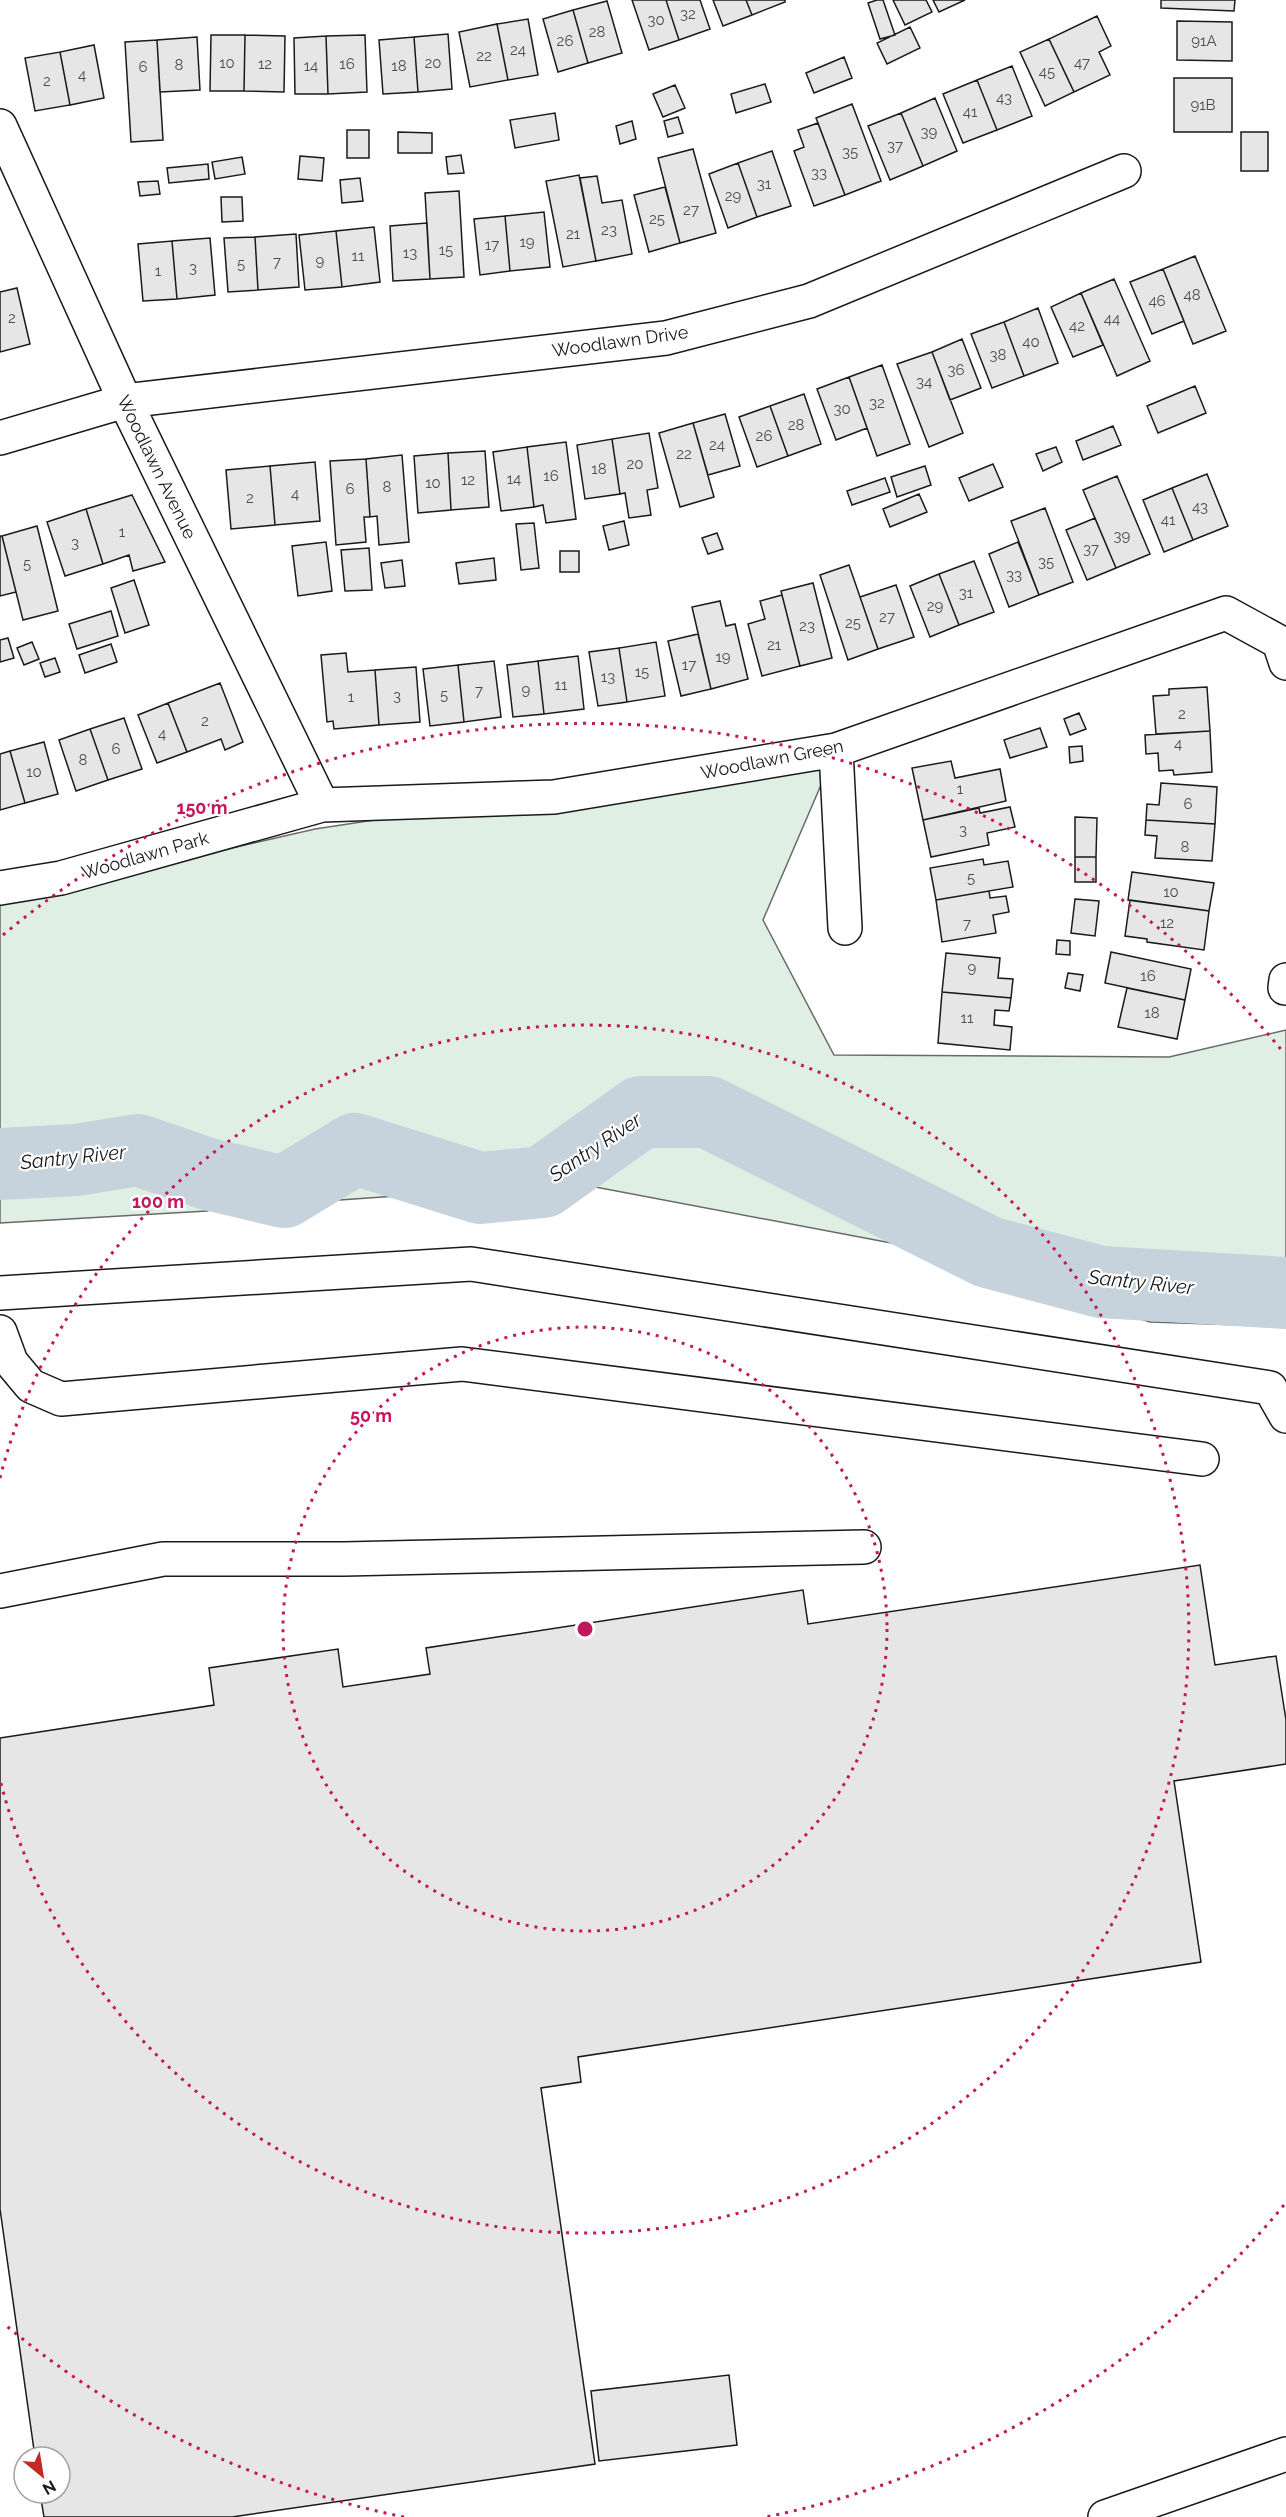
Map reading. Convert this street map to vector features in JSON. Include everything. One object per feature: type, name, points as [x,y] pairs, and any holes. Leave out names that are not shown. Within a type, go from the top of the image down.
[{"type":"street","name":"Woodlawn Avenue","points":[[0,126],[125,401],[322,805]]},
{"type":"street","name":"Woodlawn Drive","points":[[0,438],[125,401],[666,338],[809,301],[1124,171]]},
{"type":"street","name":"Woodlawn Green","points":[[322,805],[554,797],[836,750],[1226,613],[1279,642],[1286,663]]},
{"type":"street","points":[[836,750],[845,928]]},
{"type":"street","name":"Woodlawn Park","points":[[0,888],[61,878],[322,805]]},
{"type":"street","points":[[1286,980],[1286,988]]},
{"type":"street","points":[[0,1293],[471,1264],[1270,1388],[1286,1416]]},
{"type":"street","points":[[0,1332],[11,1362],[31,1386],[62,1399],[462,1364],[1202,1459]]},
{"type":"street","points":[[0,1591],[164,1559],[344,1559],[864,1547]]},
{"type":"street","points":[[1105,2517],[1286,2454]]},
{"type":"green space","points":[[836,750],[763,920],[834,1055],[1169,1057],[1286,1030],[1286,1317],[1272,1326],[1150,1322],[907,1246],[548,1178],[481,1183],[482,1190],[207,1211],[0,1223],[0,901],[315,829]]},
{"type":"building","points":[[632,0],[666,0],[679,40],[649,50]]},
{"type":"building","points":[[666,0],[700,0],[710,29],[679,40]]},
{"type":"building","points":[[713,0],[746,0],[752,15],[723,26]]},
{"type":"building","points":[[746,0],[785,0],[785,2],[752,15]]},
{"type":"building","points":[[883,0],[895,35],[880,39],[868,3]]},
{"type":"building","points":[[893,0],[926,0],[932,12],[905,25]]},
{"type":"building","points":[[933,0],[965,0],[939,12]]},
{"type":"building","points":[[1161,0],[1235,0],[1234,11],[1161,8]]},
{"type":"building","points":[[607,1],[622,53],[588,63],[573,10]]},
{"type":"building","points":[[573,10],[588,63],[558,72],[543,19]]},
{"type":"building","points":[[1097,16],[1111,46],[1099,52],[1110,75],[1074,92],[1049,39]]},
{"type":"building","points":[[528,19],[538,75],[508,80],[497,24]]},
{"type":"building","points":[[1177,21],[1232,22],[1232,61],[1177,60]]},
{"type":"building","points":[[497,24],[508,80],[470,87],[459,32]]},
{"type":"building","points":[[910,27],[920,48],[887,64],[877,43]]},
{"type":"building","points":[[448,34],[452,89],[418,92],[414,37]]},
{"type":"building","points":[[211,35],[245,35],[244,91],[210,91]]},
{"type":"building","points":[[245,35],[285,36],[284,92],[244,91]]},
{"type":"building","points":[[365,35],[367,92],[328,94],[326,36]]},
{"type":"building","points":[[326,36],[328,94],[295,94],[294,38]]},
{"type":"building","points":[[197,37],[200,90],[160,92],[157,40]]},
{"type":"building","points":[[414,37],[418,92],[383,94],[379,40]]},
{"type":"building","points":[[1049,39],[1074,92],[1045,106],[1020,52]]},
{"type":"building","points":[[157,40],[163,140],[131,142],[125,42]]},
{"type":"building","points":[[94,45],[104,98],[70,105],[60,52]]},
{"type":"building","points":[[60,52],[70,105],[35,111],[25,58]]},
{"type":"building","points":[[844,57],[852,78],[814,93],[806,73]]},
{"type":"building","points":[[1012,66],[1032,116],[997,130],[977,80]]},
{"type":"building","points":[[1174,78],[1232,78],[1232,132],[1174,132]]},
{"type":"building","points":[[977,80],[997,130],[963,143],[943,94]]},
{"type":"building","points":[[765,84],[771,102],[736,113],[731,94]]},
{"type":"building","points":[[675,85],[685,108],[663,117],[653,94]]},
{"type":"building","points":[[935,98],[957,151],[923,166],[901,113]]},
{"type":"building","points":[[852,104],[881,181],[845,195],[816,118]]},
{"type":"building","points":[[555,113],[559,140],[515,148],[510,120]]},
{"type":"building","points":[[901,113],[923,166],[890,180],[868,126]]},
{"type":"building","points":[[678,117],[683,133],[668,137],[664,121]]},
{"type":"building","points":[[632,121],[636,139],[620,144],[616,126]]},
{"type":"building","points":[[818,123],[845,195],[814,206],[794,151],[804,147],[798,130]]},
{"type":"building","points":[[347,130],[369,130],[369,158],[347,158]]},
{"type":"building","points":[[398,132],[432,133],[432,153],[398,153]]},
{"type":"building","points":[[1241,132],[1268,132],[1268,171],[1241,171]]},
{"type":"building","points":[[693,149],[716,233],[680,243],[658,158]]},
{"type":"building","points":[[772,151],[791,206],[757,217],[738,163]]},
{"type":"building","points":[[461,155],[464,173],[448,174],[446,157]]},
{"type":"building","points":[[300,156],[324,158],[322,181],[298,179]]},
{"type":"building","points":[[242,157],[245,174],[215,179],[212,162]]},
{"type":"building","points":[[738,163],[757,217],[728,228],[709,174]]},
{"type":"building","points":[[208,164],[209,179],[169,183],[167,168]]},
{"type":"building","points":[[579,175],[596,261],[563,267],[546,181]]},
{"type":"building","points":[[597,176],[602,203],[622,200],[632,254],[596,261],[580,178]]},
{"type":"building","points":[[360,178],[363,201],[342,203],[340,180]]},
{"type":"building","points":[[158,181],[160,194],[140,196],[138,182]]},
{"type":"building","points":[[665,187],[680,243],[649,252],[634,195]]},
{"type":"building","points":[[459,191],[464,277],[430,279],[425,193]]},
{"type":"building","points":[[221,197],[242,197],[243,221],[222,222]]},
{"type":"building","points":[[544,212],[550,267],[510,271],[505,216]]},
{"type":"building","points":[[505,216],[510,271],[480,275],[474,219]]},
{"type":"building","points":[[427,223],[430,279],[393,281],[390,226]]},
{"type":"building","points":[[374,227],[380,282],[342,287],[336,231]]},
{"type":"building","points":[[336,231],[342,287],[305,290],[299,235]]},
{"type":"building","points":[[296,234],[299,287],[258,290],[255,237]]},
{"type":"building","points":[[255,237],[258,290],[228,292],[224,238]]},
{"type":"building","points":[[210,238],[215,295],[177,299],[172,241]]},
{"type":"building","points":[[172,241],[177,299],[143,301],[138,244]]},
{"type":"building","points":[[1195,256],[1226,331],[1193,344],[1163,269]]},
{"type":"building","points":[[1163,269],[1184,321],[1152,334],[1130,282]]},
{"type":"building","points":[[1114,279],[1150,361],[1117,376],[1081,293]]},
{"type":"building","points":[[17,288],[30,344],[0,352],[0,292]]},
{"type":"building","points":[[1081,293],[1103,345],[1073,357],[1051,307]]},
{"type":"building","points":[[1038,308],[1058,363],[1024,376],[1004,322]]},
{"type":"building","points":[[1004,322],[1024,376],[992,388],[971,334]]},
{"type":"building","points":[[962,339],[981,388],[950,400],[932,352]]},
{"type":"building","points":[[932,352],[963,433],[929,447],[897,364]]},
{"type":"building","points":[[882,365],[910,444],[877,456],[849,377]]},
{"type":"building","points":[[849,377],[867,428],[836,440],[817,389]]},
{"type":"building","points":[[1195,386],[1206,413],[1158,433],[1147,406]]},
{"type":"building","points":[[804,394],[821,444],[788,456],[770,406]]},
{"type":"building","points":[[770,406],[788,456],[757,467],[739,417]]},
{"type":"building","points":[[725,414],[740,466],[708,475],[693,423]]},
{"type":"building","points":[[693,423],[714,497],[680,507],[659,433]]},
{"type":"building","points":[[1113,426],[1121,445],[1083,460],[1076,441]]},
{"type":"building","points":[[649,433],[658,488],[647,490],[651,515],[629,518],[625,493],[620,494],[612,439]]},
{"type":"building","points":[[612,439],[620,494],[585,499],[577,445]]},
{"type":"building","points":[[566,442],[576,519],[546,523],[543,505],[534,507],[527,447]]},
{"type":"building","points":[[527,447],[534,507],[501,511],[493,452]]},
{"type":"building","points":[[1056,447],[1062,462],[1043,471],[1036,454]]},
{"type":"building","points":[[485,451],[489,507],[451,510],[448,453]]},
{"type":"building","points":[[448,453],[451,510],[418,513],[414,456]]},
{"type":"building","points":[[402,455],[409,542],[379,545],[377,516],[370,517],[366,459]]},
{"type":"building","points":[[366,459],[370,517],[364,517],[366,542],[336,545],[330,461]]},
{"type":"building","points":[[315,462],[320,521],[275,525],[270,466]]},
{"type":"building","points":[[993,464],[1003,487],[969,501],[959,478]]},
{"type":"building","points":[[270,466],[275,525],[231,529],[226,470]]},
{"type":"building","points":[[925,466],[931,485],[897,497],[891,477]]},
{"type":"building","points":[[1207,474],[1228,526],[1193,540],[1172,488]]},
{"type":"building","points":[[1117,476],[1150,554],[1116,568],[1083,490]]},
{"type":"building","points":[[885,478],[890,492],[852,505],[847,491]]},
{"type":"building","points":[[1172,488],[1193,540],[1164,552],[1143,500]]},
{"type":"building","points":[[919,494],[927,512],[890,527],[883,509]]},
{"type":"building","points":[[132,495],[165,562],[133,571],[129,555],[103,564],[86,509]]},
{"type":"building","points":[[1045,508],[1073,582],[1039,595],[1011,521]]},
{"type":"building","points":[[86,509],[103,564],[65,576],[47,522]]},
{"type":"building","points":[[1095,518],[1116,568],[1087,580],[1066,530]]},
{"type":"building","points":[[624,521],[629,545],[609,550],[603,526]]},
{"type":"building","points":[[534,523],[539,568],[521,570],[516,524]]},
{"type":"building","points":[[37,526],[58,611],[23,620],[2,536]]},
{"type":"building","points":[[717,533],[723,549],[708,554],[702,538]]},
{"type":"building","points":[[0,536],[2,536],[16,592],[0,596]]},
{"type":"building","points":[[326,542],[332,591],[298,596],[292,546]]},
{"type":"building","points":[[1018,542],[1039,595],[1009,607],[989,554]]},
{"type":"building","points":[[369,548],[372,590],[345,591],[341,550]]},
{"type":"building","points":[[560,551],[579,551],[579,572],[560,572]]},
{"type":"building","points":[[494,558],[496,580],[459,584],[456,563]]},
{"type":"building","points":[[402,560],[405,586],[385,588],[381,563]]},
{"type":"building","points":[[974,561],[994,612],[959,625],[939,574]]},
{"type":"building","points":[[849,565],[878,649],[848,660],[820,575]]},
{"type":"building","points":[[939,574],[959,625],[930,637],[910,586]]},
{"type":"building","points":[[134,580],[149,625],[125,633],[111,588]]},
{"type":"building","points":[[813,583],[832,658],[800,666],[781,591]]},
{"type":"building","points":[[896,585],[914,637],[878,649],[860,597]]},
{"type":"building","points":[[782,595],[800,666],[762,676],[748,624],[765,619],[760,601]]},
{"type":"building","points":[[720,601],[726,626],[735,624],[748,679],[711,689],[692,607]]},
{"type":"building","points":[[111,611],[118,636],[77,649],[69,624]]},
{"type":"building","points":[[698,634],[711,689],[681,696],[668,641]]},
{"type":"building","points":[[8,638],[14,658],[0,662],[0,640]]},
{"type":"building","points":[[32,642],[39,659],[24,665],[17,648]]},
{"type":"building","points":[[656,642],[665,696],[627,702],[619,648]]},
{"type":"building","points":[[111,644],[117,662],[85,673],[79,655]]},
{"type":"building","points":[[619,648],[627,702],[598,706],[589,652]]},
{"type":"building","points":[[346,653],[348,672],[375,670],[379,725],[334,729],[333,721],[327,722],[321,655]]},
{"type":"building","points":[[578,656],[584,709],[544,714],[538,661]]},
{"type":"building","points":[[55,658],[60,672],[45,677],[40,663]]},
{"type":"building","points":[[494,661],[501,717],[464,722],[458,665]]},
{"type":"building","points":[[538,661],[544,714],[513,717],[507,665]]},
{"type":"building","points":[[458,665],[464,722],[430,726],[423,669]]},
{"type":"building","points":[[416,667],[420,722],[379,725],[375,670]]},
{"type":"building","points":[[220,683],[243,742],[225,750],[221,739],[187,752],[168,703]]},
{"type":"building","points":[[1207,687],[1210,731],[1156,734],[1153,696],[1169,695],[1169,689]]},
{"type":"building","points":[[168,703],[187,752],[157,763],[138,715]]},
{"type":"building","points":[[1079,713],[1086,729],[1070,735],[1064,719]]},
{"type":"building","points":[[124,718],[142,769],[108,780],[90,729]]},
{"type":"building","points":[[1040,728],[1047,747],[1010,758],[1004,740]]},
{"type":"building","points":[[90,729],[108,780],[76,791],[59,740]]},
{"type":"building","points":[[1210,731],[1212,772],[1174,775],[1173,770],[1159,771],[1158,753],[1146,754],[1145,735]]},
{"type":"building","points":[[44,742],[58,794],[25,803],[10,751]]},
{"type":"building","points":[[1082,746],[1083,761],[1070,763],[1069,747]]},
{"type":"building","points":[[10,751],[25,803],[0,810],[0,754]]},
{"type":"building","points":[[951,761],[955,778],[1000,769],[1006,801],[923,820],[912,768]]},
{"type":"building","points":[[1161,783],[1217,787],[1215,824],[1146,820],[1147,804],[1159,805]]},
{"type":"building","points":[[1010,807],[1015,827],[987,833],[989,845],[931,857],[923,820],[979,808],[980,813]]},
{"type":"building","points":[[1075,817],[1097,818],[1096,857],[1075,857]]},
{"type":"building","points":[[1146,820],[1215,824],[1212,861],[1155,858],[1157,836],[1145,835]]},
{"type":"building","points":[[1075,857],[1096,857],[1096,882],[1075,882]]},
{"type":"building","points":[[983,859],[984,865],[1008,861],[1013,887],[936,900],[930,868]]},
{"type":"building","points":[[1132,872],[1214,883],[1209,911],[1128,900]]},
{"type":"building","points":[[989,891],[990,898],[1006,896],[1009,912],[993,915],[996,933],[942,942],[936,900]]},
{"type":"building","points":[[1075,899],[1099,901],[1095,936],[1071,933]]},
{"type":"building","points":[[1130,900],[1209,911],[1204,950],[1147,942],[1147,939],[1125,936]]},
{"type":"building","points":[[1057,940],[1070,941],[1070,955],[1056,954]]},
{"type":"building","points":[[1111,952],[1191,969],[1185,1000],[1105,983]]},
{"type":"building","points":[[946,953],[1000,958],[998,978],[1013,979],[1011,998],[942,992]]},
{"type":"building","points":[[1068,973],[1083,975],[1080,991],[1065,988]]},
{"type":"building","points":[[1127,988],[1185,1000],[1177,1039],[1118,1027]]},
{"type":"building","points":[[942,992],[1011,998],[1009,1011],[995,1010],[994,1025],[1012,1027],[1010,1050],[938,1043]]},
{"type":"building","points":[[1200,1565],[1215,1665],[1276,1656],[1286,1720],[1286,1764],[1174,1781],[1201,1962],[578,2057],[581,2082],[541,2088],[595,2464],[232,2517],[44,2517],[42,2505],[72,2505],[72,2445],[33,2445],[0,2209],[0,1738],[214,1705],[209,1668],[338,1649],[343,1687],[430,1674],[426,1648],[803,1590],[808,1624]]},
{"type":"building","points":[[729,2375],[737,2445],[599,2461],[591,2391]]},
{"type":"waterway","name":"Santry River","points":[[0,1164],[76,1160],[138,1150],[208,1174],[284,1192],[355,1149],[480,1188],[543,1182],[641,1112],[708,1112],[988,1252],[1101,1282],[1286,1293]]}]
